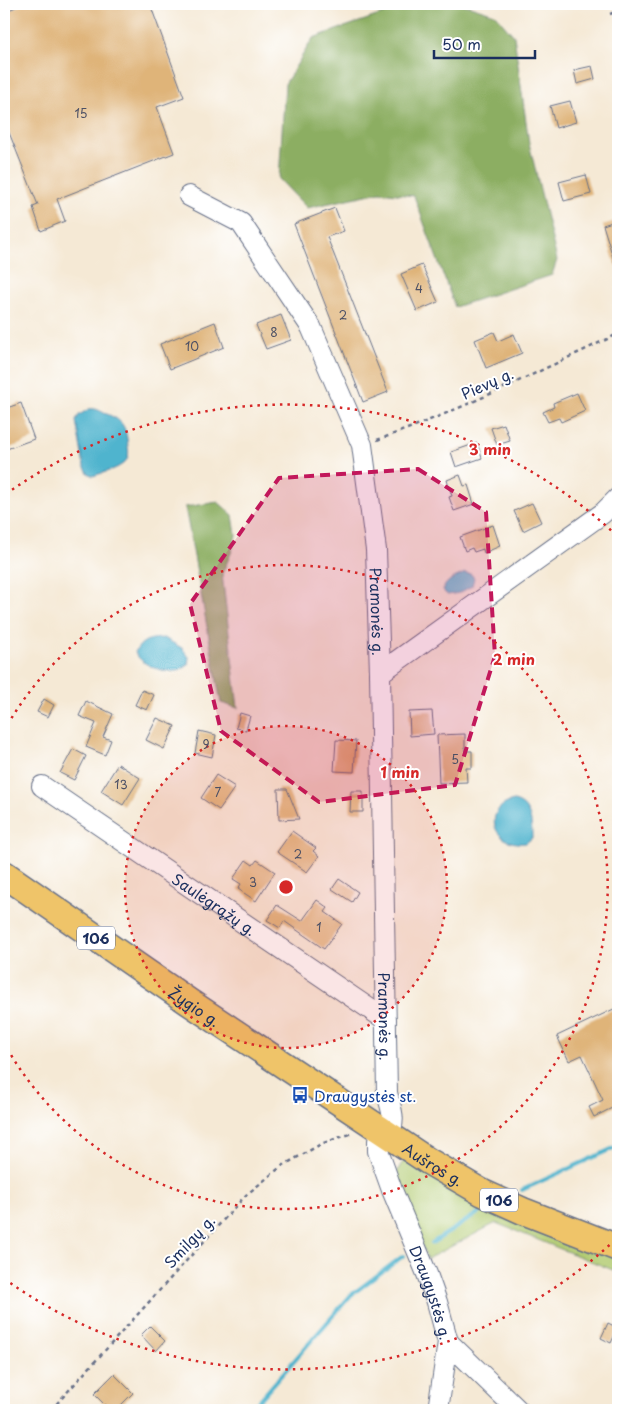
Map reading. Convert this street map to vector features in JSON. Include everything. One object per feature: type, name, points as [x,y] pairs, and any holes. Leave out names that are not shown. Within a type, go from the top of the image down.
[{"type":"main road","name":"Žygio g.","points":[[4,874],[386,1134]]},
{"type":"main road","name":"Aušros g.","points":[[386,1134],[483,1193],[618,1248]]},
{"type":"street","name":"Pramonės g.","points":[[189,196],[241,222],[312,327],[362,445],[376,550],[380,673],[387,1093],[393,1118],[393,1127],[386,1134],[391,1167],[388,1178]]},
{"type":"street","points":[[380,673],[603,513],[618,498]]},
{"type":"street","name":"Saulėgrąžų g.","points":[[42,786],[386,1020]]},
{"type":"street","name":"Draugystės g.","points":[[388,1178],[427,1274],[448,1342],[438,1410]]},
{"type":"street","points":[[448,1342],[518,1410]]},
{"type":"path","points":[[610,14],[618,11]]},
{"type":"path","name":"Pievų g.","points":[[362,445],[426,422],[618,334]]},
{"type":"path","name":"Smilgų g.","points":[[51,1410],[246,1195],[282,1166],[323,1143],[350,1135],[386,1134]]},
{"type":"highlighted area","points":[[418,469],[486,512],[495,656],[455,785],[319,802],[221,731],[190,604],[279,478]]},
{"type":"green space","points":[[411,4],[459,4],[470,6],[495,14],[514,36],[529,143],[557,260],[552,275],[455,307],[414,196],[380,192],[307,208],[279,179],[285,84],[313,38]]},
{"type":"green space","points":[[218,502],[233,515],[236,535],[232,551],[222,574],[238,708],[221,703],[185,507]]},
{"type":"green space","points":[[404,1161],[411,1161],[618,1257],[618,1272],[496,1223],[427,1259],[396,1178],[398,1169]]},
{"type":"water","points":[[89,409],[99,410],[116,418],[123,425],[129,451],[127,459],[122,465],[93,476],[88,473],[84,466],[76,421],[79,415]]},
{"type":"water","points":[[465,573],[471,574],[474,578],[472,586],[459,593],[448,595],[445,593],[443,589],[447,583]]},
{"type":"water","points":[[164,638],[182,648],[189,657],[188,665],[177,671],[166,671],[142,661],[135,652],[144,642],[151,639]]},
{"type":"water","points":[[514,801],[524,806],[529,815],[532,826],[532,838],[526,843],[514,843],[505,839],[498,833],[495,826],[497,811],[504,805]]},
{"type":"building","points":[[23,4],[150,4],[184,97],[157,107],[174,153],[57,199],[65,221],[41,231],[33,207],[38,205],[4,120],[4,12]]},
{"type":"building","points":[[592,66],[595,79],[577,84],[574,70]]},
{"type":"building","points":[[570,101],[576,122],[556,128],[550,106]]},
{"type":"building","points":[[586,175],[591,194],[564,201],[559,182]]},
{"type":"building","points":[[335,208],[344,231],[327,237],[388,392],[363,402],[294,224]]},
{"type":"building","points":[[618,220],[618,266],[616,267],[603,225]]},
{"type":"building","points":[[422,265],[438,302],[417,311],[401,274]]},
{"type":"building","points":[[281,315],[291,340],[266,349],[256,325]]},
{"type":"building","points":[[215,322],[224,347],[170,369],[160,344]]},
{"type":"building","points":[[494,332],[498,341],[514,334],[522,353],[486,368],[475,340]]},
{"type":"building","points":[[577,393],[585,411],[561,422],[559,418],[548,422],[543,412],[554,407],[553,403]]},
{"type":"building","points":[[21,403],[34,439],[4,450],[4,409]]},
{"type":"building","points":[[504,424],[510,441],[497,445],[491,428]]},
{"type":"building","points":[[477,443],[482,458],[456,467],[451,452]]},
{"type":"building","points":[[460,475],[464,486],[468,485],[474,504],[454,511],[449,497],[452,496],[447,480]]},
{"type":"building","points":[[532,503],[541,522],[523,531],[514,511]]},
{"type":"building","points":[[493,525],[500,546],[484,553],[483,549],[474,552],[472,548],[465,551],[460,537]]},
{"type":"building","points":[[142,690],[154,695],[147,710],[135,705]]},
{"type":"building","points":[[44,699],[54,705],[48,717],[37,712]]},
{"type":"building","points":[[86,701],[113,714],[103,737],[111,740],[105,755],[86,747],[96,723],[79,716]]},
{"type":"building","points":[[432,711],[434,734],[410,736],[409,712]]},
{"type":"building","points":[[240,713],[250,716],[246,730],[236,728]]},
{"type":"building","points":[[157,718],[175,726],[164,749],[146,740]]},
{"type":"building","points":[[199,731],[216,735],[212,757],[195,753]]},
{"type":"building","points":[[465,734],[465,751],[472,751],[472,768],[466,768],[467,782],[439,783],[437,735]]},
{"type":"building","points":[[336,740],[356,741],[354,772],[334,771]]},
{"type":"building","points":[[73,749],[86,756],[74,780],[60,773]]},
{"type":"building","points":[[118,764],[140,778],[123,805],[101,791]]},
{"type":"building","points":[[216,775],[235,787],[219,810],[201,798]]},
{"type":"building","points":[[278,789],[287,789],[299,819],[279,820]]},
{"type":"building","points":[[351,791],[363,791],[363,812],[350,812]]},
{"type":"building","points":[[292,831],[316,848],[313,851],[319,856],[307,872],[277,852]]},
{"type":"building","points":[[246,860],[253,865],[257,860],[275,872],[256,901],[238,889],[241,884],[233,879]]},
{"type":"building","points":[[339,879],[358,892],[352,902],[332,889]]},
{"type":"building","points":[[317,900],[328,908],[325,912],[342,924],[324,949],[284,921],[280,928],[267,920],[277,905],[302,921]]},
{"type":"building","points":[[618,1007],[618,1105],[594,1117],[589,1107],[603,1100],[582,1055],[569,1061],[557,1036]]},
{"type":"building","points":[[608,1323],[618,1328],[611,1343],[601,1338]]},
{"type":"building","points":[[150,1326],[165,1341],[156,1351],[141,1335]]},
{"type":"building","points":[[114,1374],[133,1393],[116,1410],[110,1410],[94,1394]]},
{"type":"waterway","points":[[522,1190],[618,1146]]},
{"type":"waterway","points":[[432,1243],[486,1208]]},
{"type":"waterway","points":[[251,1410],[351,1295],[403,1256]]},
{"type":"place","name":"Draugystės st.","points":[[300,1095]]}]
